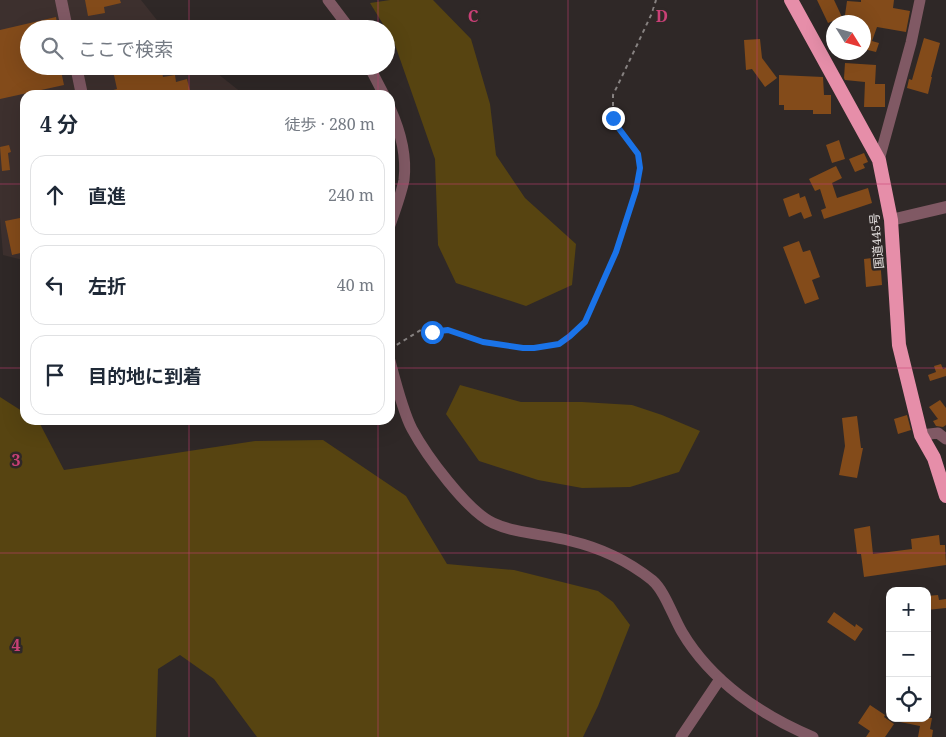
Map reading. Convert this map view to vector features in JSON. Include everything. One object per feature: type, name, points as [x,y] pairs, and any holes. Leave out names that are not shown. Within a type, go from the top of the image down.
[{"type":"highway","name":"国道445号","points":[[791,0],[879,160],[891,220],[899,345],[922,435],[934,458],[946,496]]},
{"type":"street","points":[[61,0],[65,20]]},
{"type":"street","points":[[328,0],[343,20]]},
{"type":"street","points":[[879,160],[911,43],[920,0]]},
{"type":"street","points":[[78,75],[81,90]]},
{"type":"street","points":[[374,75],[381,90]]},
{"type":"street","points":[[395,121],[401,136],[404,154],[404,180],[395,209]]},
{"type":"street","points":[[891,220],[946,207]]},
{"type":"street","points":[[395,380],[412,429],[442,474],[468,504],[493,523],[519,531],[571,541],[629,563],[654,582],[694,651],[720,679],[768,715],[813,737]]},
{"type":"street","points":[[922,435],[938,433],[946,439]]},
{"type":"street","points":[[681,737],[720,679]]},
{"type":"path","points":[[395,346],[424,328],[432,332],[448,330],[483,342],[523,348],[548,347],[559,344],[585,322],[616,252],[636,190],[640,168],[638,154],[613,118],[613,95],[652,13],[656,0]]},
{"type":"shaded area","points":[[0,0],[141,0],[157,20],[20,20],[20,75],[219,75],[238,90],[20,90],[20,259],[3,255],[0,218]]},
{"type":"shaded area","points":[[390,0],[433,0],[471,39],[490,104],[496,155],[525,198],[576,244],[572,285],[526,306],[456,283],[438,245],[435,159],[395,45],[395,20],[380,20],[370,3]]},
{"type":"shaded area","points":[[460,385],[521,402],[582,402],[632,405],[700,431],[679,472],[630,487],[582,488],[538,480],[479,461],[446,414]]},
{"type":"shaded area","points":[[0,397],[20,410],[20,425],[41,425],[64,470],[255,441],[323,440],[406,496],[447,564],[514,570],[598,591],[613,602],[630,625],[598,706],[583,737],[257,737],[214,679],[180,655],[158,669],[156,737],[0,737]]},
{"type":"building","points":[[85,0],[120,0],[121,3],[104,7],[105,13],[88,16]]},
{"type":"building","points":[[817,0],[834,0],[841,15],[826,15],[826,19]]},
{"type":"building","points":[[861,0],[894,0],[893,8],[910,11],[906,32],[877,27],[872,41],[879,43],[876,52],[871,51],[871,15],[845,15],[847,1],[861,2]]},
{"type":"building","points":[[56,17],[56,20],[43,20]]},
{"type":"building","points":[[20,25],[20,75],[62,75],[64,85],[41,90],[20,90],[20,95],[0,99],[0,30]]},
{"type":"building","points":[[924,38],[940,43],[928,94],[907,88],[909,79],[912,80]]},
{"type":"building","points":[[760,39],[762,58],[777,78],[765,87],[752,69],[746,70],[744,40]]},
{"type":"building","points":[[845,63],[876,65],[875,84],[885,84],[885,107],[864,107],[865,82],[845,80]]},
{"type":"building","points":[[114,75],[163,75],[163,77],[175,75],[176,82],[187,79],[190,90],[113,90],[117,89]]},
{"type":"building","points":[[779,75],[823,77],[824,95],[831,95],[831,114],[813,114],[813,110],[784,110],[784,105],[779,105]]},
{"type":"building","points":[[839,140],[845,159],[832,163],[826,145]]},
{"type":"building","points":[[9,145],[11,152],[8,153],[10,170],[2,171],[0,147]]},
{"type":"building","points":[[864,153],[868,162],[863,164],[865,168],[855,172],[849,159]]},
{"type":"building","points":[[836,166],[842,178],[832,183],[837,198],[868,188],[872,203],[824,219],[821,210],[826,208],[820,189],[815,191],[809,179]]},
{"type":"building","points":[[799,193],[800,198],[805,196],[812,216],[804,219],[801,212],[789,217],[783,199]]},
{"type":"building","points":[[20,218],[20,253],[12,255],[5,221]]},
{"type":"building","points":[[799,241],[803,252],[810,250],[820,277],[812,280],[819,299],[805,304],[783,247]]},
{"type":"building","points":[[880,257],[882,285],[866,287],[864,259]]},
{"type":"building","points":[[941,364],[943,369],[946,368],[946,376],[930,381],[928,375],[936,372],[934,366]]},
{"type":"building","points":[[940,400],[946,408],[946,425],[943,427],[936,426],[933,421],[938,419],[929,407]]},
{"type":"building","points":[[907,415],[911,430],[898,434],[894,419]]},
{"type":"building","points":[[857,416],[861,448],[863,448],[857,478],[839,475],[845,446],[842,418]]},
{"type":"building","points":[[870,526],[873,554],[912,549],[911,539],[939,535],[940,545],[945,545],[946,565],[864,577],[861,554],[857,554],[854,529]]},
{"type":"building","points":[[938,595],[939,600],[946,599],[946,608],[931,610],[931,596]]},
{"type":"building","points":[[834,612],[855,627],[856,624],[863,629],[855,641],[827,622]]},
{"type":"building","points":[[870,705],[885,715],[886,722],[894,724],[885,737],[866,737],[870,731],[858,723]]},
{"type":"building","points":[[932,718],[930,729],[933,730],[932,737],[918,737],[920,726],[900,722],[931,722]]},
{"type":"route","points":[[432,332],[448,330],[483,342],[534,348],[559,344],[585,322],[616,252],[636,190],[640,168],[638,154],[613,118]]}]
